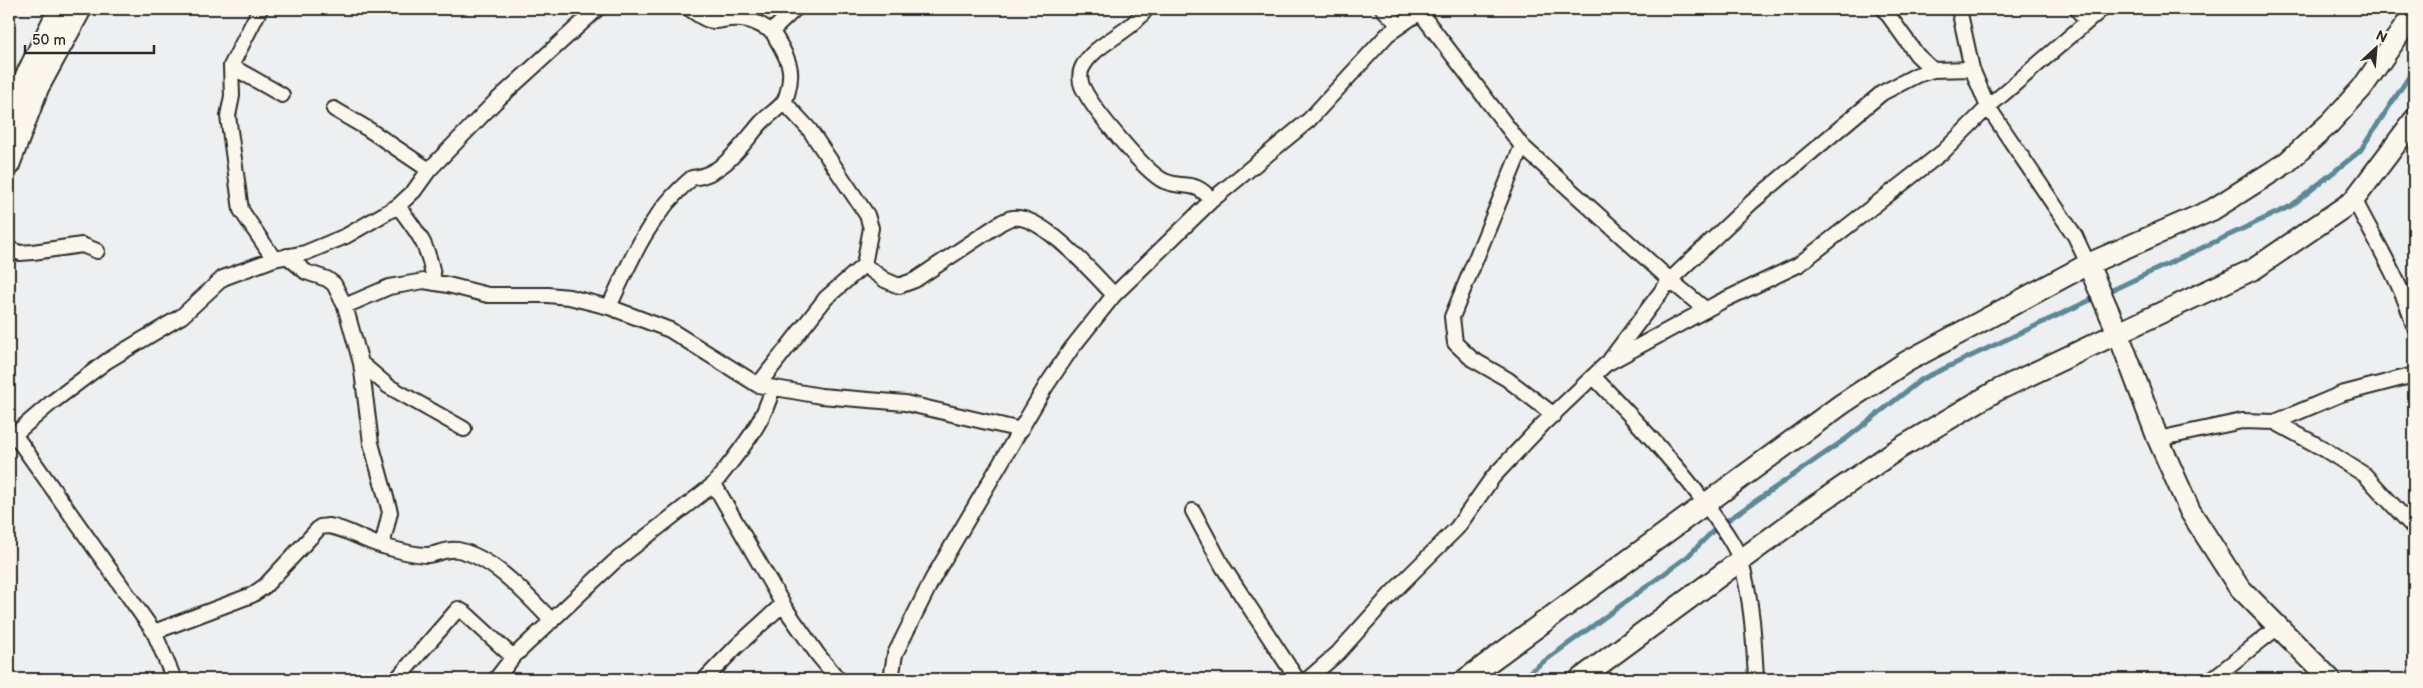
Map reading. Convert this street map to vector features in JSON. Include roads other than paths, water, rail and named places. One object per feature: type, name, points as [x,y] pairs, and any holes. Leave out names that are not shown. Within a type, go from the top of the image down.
[{"type":"street","points":[[9,110],[58,9]]},
{"type":"street","points":[[9,165],[38,88],[81,9]]},
{"type":"street","points":[[260,9],[231,66],[232,89],[228,116],[237,195],[241,210],[250,226],[280,257],[306,272],[327,279],[334,284],[345,306],[361,363],[370,443],[390,512],[382,546]]},
{"type":"street","points":[[174,679],[154,632],[11,436],[50,403],[107,362],[182,316],[223,278],[280,257],[305,253],[346,236],[398,206],[414,191],[429,170],[495,102],[597,9]]},
{"type":"street","points":[[609,306],[646,230],[665,207],[692,178],[706,176],[726,162],[768,115],[784,102],[791,76],[787,60],[772,31],[753,21],[740,19],[714,22],[705,20],[690,9]]},
{"type":"street","points":[[772,31],[795,9]]},
{"type":"street","points":[[1146,9],[1133,25],[1089,58],[1080,75],[1082,88],[1097,111],[1143,165],[1164,180],[1192,184],[1212,200]]},
{"type":"street","points":[[1383,9],[1399,25]]},
{"type":"street","points":[[1884,9],[1917,56],[1933,70]]},
{"type":"street","points":[[1959,9],[1972,69],[1988,107],[2075,236],[2115,325],[2158,439],[2190,511],[2238,586],[2330,679]]},
{"type":"street","points":[[2077,9],[2087,21]]},
{"type":"street","points":[[1606,364],[1706,310],[1798,265],[1944,151],[1988,107],[2102,9]]},
{"type":"street","points":[[890,679],[895,654],[933,578],[1051,379],[1114,294],[1212,200],[1309,120],[1388,34],[1421,10],[1522,146],[1670,280],[1706,310]]},
{"type":"street","points":[[1466,679],[1842,404],[1906,362],[2212,210],[2286,163],[2330,123],[2362,88],[2414,14]]},
{"type":"street","points":[[231,66],[282,95]]},
{"type":"street","points":[[1308,679],[1338,653],[1392,593],[1457,528],[1493,477],[1606,364],[1670,280],[1752,202],[1882,94],[1917,75],[1933,70],[1972,69]]},
{"type":"street","points":[[496,679],[513,657],[614,562],[714,484],[755,429],[768,406],[765,387],[826,298],[864,265],[871,228],[867,216],[809,129],[784,102]]},
{"type":"street","points":[[334,109],[368,129],[429,170]]},
{"type":"street","points":[[1580,679],[1740,560],[1895,451],[2115,325],[2254,269],[2354,200],[2414,120]]},
{"type":"street","points":[[1522,146],[1452,317],[1452,333],[1455,343],[1472,359],[1507,379],[1554,415]]},
{"type":"street","points":[[2354,200],[2395,279],[2414,326]]},
{"type":"street","points":[[398,206],[420,234],[431,260],[434,283]]},
{"type":"street","points":[[864,265],[885,280],[899,286],[915,280],[1002,222],[1014,217],[1041,227],[1062,242],[1114,294]]},
{"type":"street","points":[[9,249],[20,253],[82,245],[97,251]]},
{"type":"street","points":[[345,306],[389,287],[416,282],[434,283],[488,296],[548,294],[576,298],[609,306],[688,339],[765,387],[821,396],[905,403],[1021,430]]},
{"type":"street","points":[[361,363],[388,386],[464,429]]},
{"type":"street","points":[[2275,422],[2341,394],[2414,375]]},
{"type":"street","points":[[1594,377],[1660,447],[1705,503],[1731,542],[1740,560],[1752,623],[1756,679]]},
{"type":"street","points":[[2158,439],[2242,420],[2275,422],[2324,448],[2365,475],[2414,528]]},
{"type":"street","points":[[714,484],[783,604],[834,678]]},
{"type":"street","points":[[1193,512],[1228,574],[1297,679]]},
{"type":"street","points":[[154,632],[252,595],[265,586],[320,527],[336,527],[382,546],[429,555],[446,550],[458,550],[493,568],[525,593],[552,621]]},
{"type":"street","points":[[705,679],[737,646],[783,604]]},
{"type":"street","points":[[396,679],[458,609],[465,613],[513,657]]},
{"type":"street","points":[[2212,679],[2278,627]]},
{"type":"waterway","points":[[2106,293],[2291,206],[2360,151],[2414,69]]},
{"type":"waterway","points":[[1520,679],[1687,557],[1715,529],[1847,438],[1922,379],[2099,296]]}]
